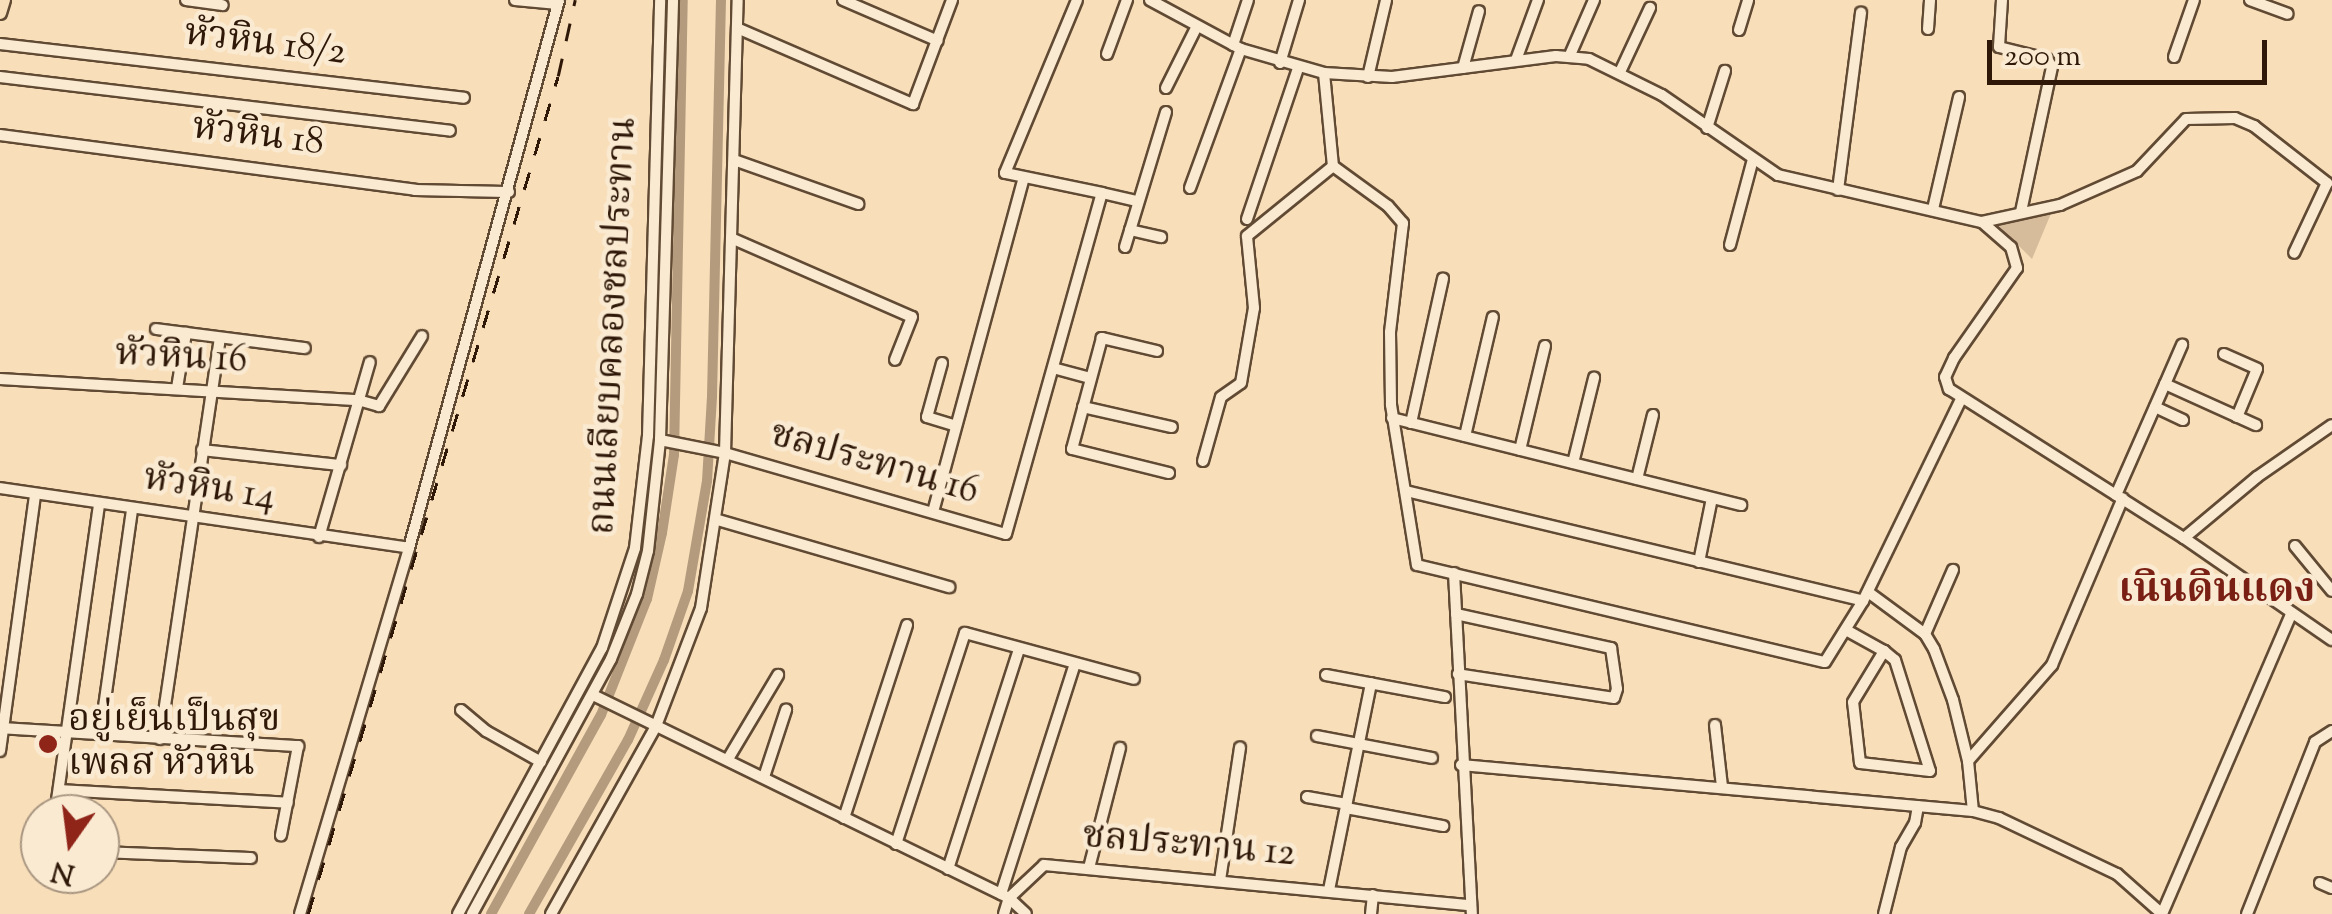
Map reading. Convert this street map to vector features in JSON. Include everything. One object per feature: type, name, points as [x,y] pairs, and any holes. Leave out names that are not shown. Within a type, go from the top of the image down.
[{"type":"main road","points":[[0,13],[4,0]]},
{"type":"street","points":[[186,0],[223,5]]},
{"type":"street","points":[[300,914],[409,548],[559,2],[514,0]]},
{"type":"street","name":"ถนนเลียบคลองชลประทาน","points":[[458,914],[602,648],[635,548],[648,436],[660,0]]},
{"type":"street","name":"ถนนเลียบคลองชลประทาน","points":[[472,914],[593,695],[637,594],[648,551],[660,440],[673,0]]},
{"type":"street","points":[[551,914],[656,726],[701,608],[718,520],[725,454],[738,0]]},
{"type":"street","points":[[842,0],[938,41]]},
{"type":"street","points":[[737,28],[913,104],[952,0]]},
{"type":"street","points":[[1078,0],[1006,173],[1137,201]]},
{"type":"street","points":[[1108,54],[1127,0]]},
{"type":"street","points":[[1150,0],[1237,47],[1280,63],[1324,73],[1368,78],[1570,55],[1620,72],[1778,175],[1982,222],[2011,246],[2017,268],[1946,372],[1945,382],[1961,398],[2184,538],[2291,614],[2329,634]]},
{"type":"street","points":[[1190,188],[1237,47],[1248,0]]},
{"type":"street","points":[[1280,63],[1299,0]]},
{"type":"street","points":[[1368,78],[1386,0]]},
{"type":"street","points":[[1516,60],[1538,0]]},
{"type":"street","points":[[1570,55],[1594,0]]},
{"type":"street","points":[[1739,30],[1748,0]]},
{"type":"street","points":[[1928,30],[1930,0]]},
{"type":"street","points":[[2002,0],[1999,47],[2046,59],[2052,66],[2020,211]]},
{"type":"street","points":[[2174,57],[2194,0]]},
{"type":"street","points":[[2250,0],[2288,14]]},
{"type":"street","points":[[1620,72],[1650,8]]},
{"type":"street","points":[[1464,68],[1479,11]]},
{"type":"street","points":[[1838,190],[1861,12]]},
{"type":"street","points":[[1166,88],[1197,26]]},
{"type":"street","name":"หัวหิน 18/2","points":[[0,44],[464,98]]},
{"type":"street","points":[[1247,219],[1298,68]]},
{"type":"street","points":[[1707,128],[1725,71]]},
{"type":"street","points":[[1324,73],[1333,166],[1388,206],[1403,224],[1390,332],[1392,418],[1418,564],[1825,662],[1866,597],[1961,398]]},
{"type":"street","points":[[0,77],[450,131]]},
{"type":"street","points":[[1933,209],[1959,97]]},
{"type":"street","points":[[1125,248],[1166,112]]},
{"type":"street","points":[[1982,222],[2060,204],[2137,171],[2186,119],[2236,118],[2254,126],[2327,183],[2294,253]]},
{"type":"street","name":"หัวหิน 18","points":[[0,135],[416,190],[509,192]]},
{"type":"street","points":[[1730,246],[1754,159]]},
{"type":"street","points":[[734,160],[858,204]]},
{"type":"street","points":[[1203,461],[1221,397],[1240,383],[1254,308],[1247,236],[1333,166]]},
{"type":"street","points":[[933,512],[1024,178]]},
{"type":"street","points":[[1091,378],[1052,368],[1102,193]]},
{"type":"street","points":[[1130,230],[1161,237]]},
{"type":"street","points":[[731,238],[912,317],[895,360]]},
{"type":"street","points":[[1410,423],[1444,279]]},
{"type":"street","points":[[1464,436],[1493,317]]},
{"type":"street","points":[[156,329],[305,348]]},
{"type":"street","points":[[177,388],[186,333]]},
{"type":"street","points":[[358,400],[383,403],[422,336]]},
{"type":"street","points":[[1157,351],[1102,338],[1072,448],[1169,473]]},
{"type":"street","points":[[160,738],[220,339]]},
{"type":"street","points":[[1968,762],[2052,665],[2182,345]]},
{"type":"street","points":[[1520,450],[1545,346]]},
{"type":"street","points":[[2224,354],[2257,368],[2237,417]]},
{"type":"street","points":[[319,537],[370,362]]},
{"type":"street","points":[[942,363],[927,417],[956,426]]},
{"type":"street","name":"ชลประทาน 16","points":[[660,440],[725,454],[1006,534],[1052,368]]},
{"type":"street","points":[[1573,463],[1594,378]]},
{"type":"street","name":"หัวหิน 16","points":[[0,379],[358,400]]},
{"type":"street","points":[[2165,384],[2256,425]]},
{"type":"street","points":[[1084,407],[1172,427]]},
{"type":"street","points":[[2154,407],[2183,420]]},
{"type":"street","points":[[1636,479],[1653,415]]},
{"type":"street","points":[[1392,418],[1741,505]]},
{"type":"street","points":[[2184,538],[2257,477],[2332,425]]},
{"type":"street","points":[[202,450],[341,465]]},
{"type":"street","name":"หัวหิน 14","points":[[0,488],[409,548]]},
{"type":"street","points":[[1406,491],[1699,562],[1866,597],[1925,634],[1954,700],[1968,762],[1973,811]]},
{"type":"street","points":[[0,752],[35,494]]},
{"type":"street","points":[[1699,562],[1712,498]]},
{"type":"street","points":[[58,794],[99,504]]},
{"type":"street","points":[[100,735],[132,508]]},
{"type":"street","points":[[718,520],[949,587]]},
{"type":"street","points":[[2295,546],[2332,590]]},
{"type":"street","points":[[1925,634],[1953,570]]},
{"type":"street","points":[[1454,574],[1471,910]]},
{"type":"street","points":[[1456,614],[1610,648],[1617,690],[1614,698],[1458,674]]},
{"type":"street","points":[[1461,765],[1973,811],[1999,818],[2118,874],[2162,914],[2291,614]]},
{"type":"street","points":[[844,818],[908,624]]},
{"type":"street","points":[[1846,630],[1884,651],[1894,660],[1930,771],[1860,763],[1853,702],[1884,651]]},
{"type":"street","points":[[896,844],[965,633],[1134,678]]},
{"type":"street","points":[[948,869],[1019,649]]},
{"type":"street","points":[[1004,914],[1005,896],[1075,664]]},
{"type":"street","points":[[728,759],[778,675]]},
{"type":"street","points":[[1326,675],[1444,697]]},
{"type":"street","points":[[1329,890],[1371,683]]},
{"type":"street","points":[[593,695],[1005,896],[1026,914]]},
{"type":"street","points":[[461,710],[486,731],[541,762]]},
{"type":"street","points":[[764,777],[786,710]]},
{"type":"street","points":[[1714,725],[1722,786]]},
{"type":"street","points":[[1,728],[298,746],[281,835]]},
{"type":"street","points":[[2247,914],[2316,742],[2332,732]]},
{"type":"street","points":[[1317,736],[1432,758]]},
{"type":"street","points":[[1220,880],[1240,747]]},
{"type":"street","points":[[1089,868],[1120,748]]},
{"type":"street","points":[[59,790],[288,803]]},
{"type":"street","points":[[1307,797],[1443,826]]},
{"type":"street","points":[[1884,914],[1901,846],[1915,823],[1918,806]]},
{"type":"street","points":[[120,853],[251,858]]},
{"type":"street","name":"ชลประทาน 12","points":[[1005,896],[1044,865],[1329,890],[1471,910]]},
{"type":"street","points":[[2320,883],[2332,888]]},
{"type":"street","points":[[1372,914],[1374,895]]},
{"type":"shaded area","points":[[2052,211],[2032,259],[1995,222]]},
{"type":"waterway","points":[[491,914],[601,715],[647,599],[662,533],[674,455],[683,0]]},
{"type":"waterway","points":[[529,914],[628,740],[664,660],[688,591],[707,481],[712,396],[721,0]]},
{"type":"railway","points":[[308,914],[558,76],[575,0]]},
{"type":"place","name":"อยู่เย็นเป็นสุข เพลส หัวหิน","points":[[48,744]]},
{"type":"district","name":"เนินดินแดง","points":[[2217,592]]}]
